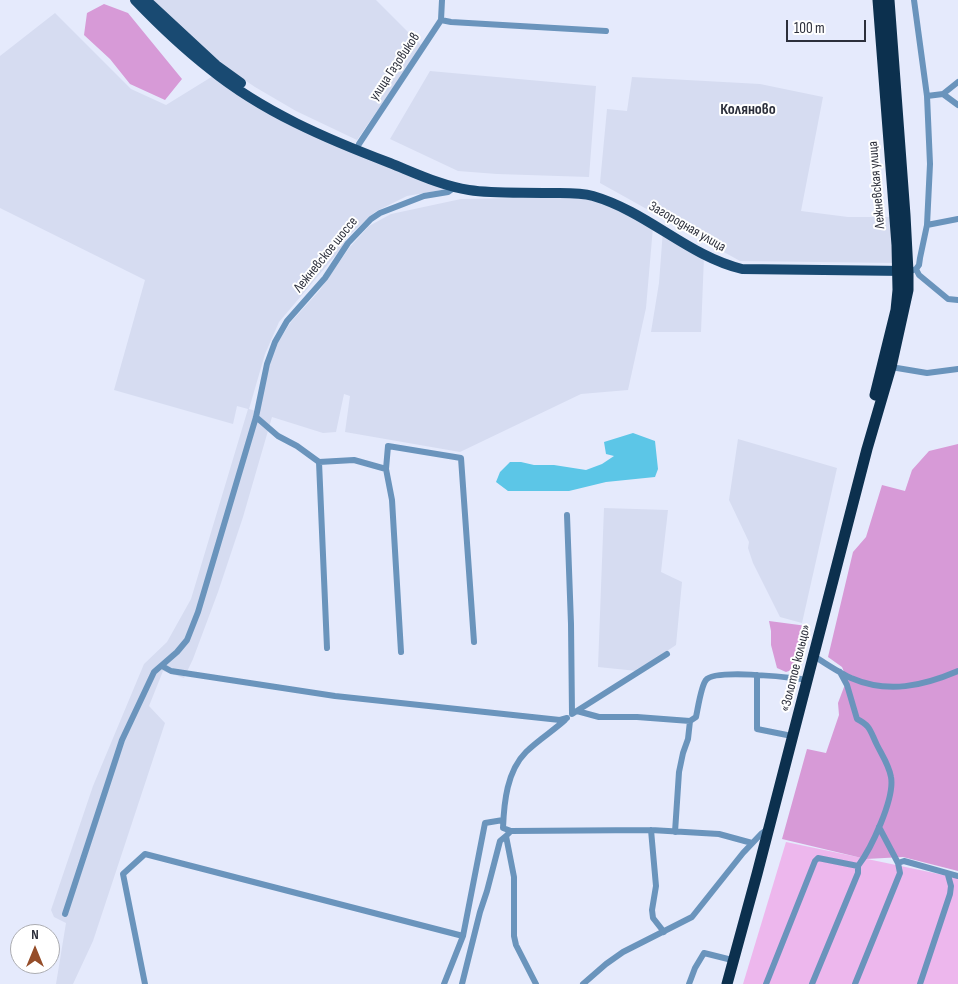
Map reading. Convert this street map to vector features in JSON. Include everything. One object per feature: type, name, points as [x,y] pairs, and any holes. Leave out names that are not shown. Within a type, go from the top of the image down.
[{"type":"highway","name":"Лежневская улица","points":[[878,0],[908,290],[889,364]]},
{"type":"highway","name":"Лежневская улица","points":[[889,0],[900,139],[906,269]]},
{"type":"highway","name":"«Золотое кольцо»","points":[[720,984],[814,656],[889,364]]},
{"type":"highway","name":"«Золотое кольцо»","points":[[727,984],[801,679],[889,364]]},
{"type":"main road","points":[[135,0],[156,22],[210,69],[260,103],[301,126],[342,144],[456,184]]},
{"type":"main road","points":[[147,0],[216,65],[238,81],[288,111],[319,127],[456,184]]},
{"type":"main road","name":"Загородная улица","points":[[456,184],[586,189],[610,195],[653,217],[725,260],[734,263],[906,269]]},
{"type":"street","points":[[442,0],[441,20],[606,31]]},
{"type":"street","points":[[906,269],[919,265],[926,226],[930,164],[927,96],[914,0]]},
{"type":"street","name":"улица Газовиков","points":[[359,144],[441,20]]},
{"type":"street","points":[[927,96],[942,94],[958,82]]},
{"type":"street","points":[[942,94],[958,105]]},
{"type":"street","name":"Лежневское шоссе","points":[[64,914],[122,740],[154,672],[187,640],[198,612],[256,417],[267,364],[275,342],[287,321],[325,278],[348,244],[371,219],[380,213],[424,196],[448,192],[456,184]]},
{"type":"street","points":[[926,226],[958,219]]},
{"type":"street","points":[[906,269],[919,274],[948,299],[958,300]]},
{"type":"street","points":[[889,364],[927,373],[958,369]]},
{"type":"street","points":[[256,417],[278,436],[319,462],[354,460],[386,469]]},
{"type":"street","points":[[401,652],[392,500],[386,469],[388,446],[460,458],[474,642]]},
{"type":"street","points":[[319,462],[327,648]]},
{"type":"street","points":[[567,515],[572,714]]},
{"type":"street","points":[[162,666],[171,671],[335,696],[560,720],[667,654]]},
{"type":"street","points":[[814,656],[853,679],[891,687],[913,686],[958,671]]},
{"type":"street","points":[[812,984],[858,873],[858,866],[879,827],[891,790],[891,778],[886,762],[867,724],[857,718],[847,685],[840,672]]},
{"type":"street","points":[[758,675],[757,729],[787,735]]},
{"type":"street","points":[[536,984],[516,945],[514,936],[514,877],[508,833],[503,828],[504,806],[508,786],[525,752],[572,714],[690,721],[696,717],[705,680],[710,676],[758,675],[801,679]]},
{"type":"street","points":[[675,832],[679,772],[688,739],[690,721]]},
{"type":"street","points":[[444,984],[462,936],[485,823],[503,820]]},
{"type":"street","points":[[855,984],[900,873],[898,864],[879,827]]},
{"type":"street","points":[[462,984],[500,841],[508,833],[651,830],[719,834],[752,844]]},
{"type":"street","points":[[651,830],[656,886],[652,910],[653,918],[664,932]]},
{"type":"street","points":[[584,984],[606,964],[624,952],[692,917],[765,831]]},
{"type":"street","points":[[145,984],[123,874],[145,854],[462,936]]},
{"type":"street","points":[[766,984],[818,858],[858,866]]},
{"type":"street","points":[[898,864],[904,862],[948,875],[958,876]]},
{"type":"street","points":[[920,984],[950,894],[951,886],[948,875]]},
{"type":"street","points":[[689,984],[704,953],[728,959]]},
{"type":"shaded area","points":[[150,0],[376,0],[422,46],[357,140],[296,111],[255,87],[215,60]]},
{"type":"shaded area","points":[[104,4],[128,13],[182,79],[165,100],[130,84],[110,59],[84,35],[87,13]]},
{"type":"shaded area","points":[[55,13],[131,89],[166,105],[213,76],[309,131],[447,189],[407,196],[375,212],[347,237],[341,249],[279,322],[265,354],[249,409],[259,412],[267,373],[276,345],[291,322],[319,291],[349,248],[369,226],[391,214],[461,199],[578,197],[618,207],[653,227],[646,308],[628,390],[581,394],[460,452],[345,432],[350,396],[344,394],[336,432],[323,433],[272,417],[243,517],[193,659],[184,678],[163,671],[149,706],[165,723],[93,941],[73,984],[56,984],[58,974],[60,974],[60,960],[66,923],[54,917],[51,910],[93,786],[144,664],[167,642],[191,599],[248,409],[237,406],[233,424],[114,390],[145,280],[0,208],[0,56]]},
{"type":"shaded area","points":[[430,71],[596,86],[589,177],[458,171],[390,139]]},
{"type":"shaded area","points":[[632,77],[760,84],[823,97],[801,211],[848,217],[892,217],[896,263],[740,261],[600,183],[607,109],[627,111]]},
{"type":"shaded area","points":[[663,230],[704,256],[701,332],[651,332],[659,283]]},
{"type":"shaded area","points":[[738,439],[837,468],[802,623],[780,617],[753,563],[748,548],[749,542],[729,500]]},
{"type":"shaded area","points":[[958,444],[958,871],[903,857],[866,859],[782,839],[807,749],[826,753],[839,715],[838,703],[847,679],[842,667],[828,657],[853,552],[866,537],[882,485],[905,491],[912,470],[929,451]]},
{"type":"shaded area","points":[[604,508],[668,510],[661,572],[682,582],[676,645],[637,671],[598,667]]},
{"type":"shaded area","points":[[769,621],[807,626],[797,668],[786,672],[777,668],[771,645]]},
{"type":"shaded area","points":[[786,842],[958,878],[958,984],[743,984]]},
{"type":"water","points":[[633,433],[655,441],[658,469],[655,477],[606,482],[569,491],[508,491],[496,482],[500,472],[510,462],[554,465],[586,470],[602,464],[614,456],[606,454],[604,442]]},
{"type":"district","name":"Коляново","points":[[748,110]]}]
